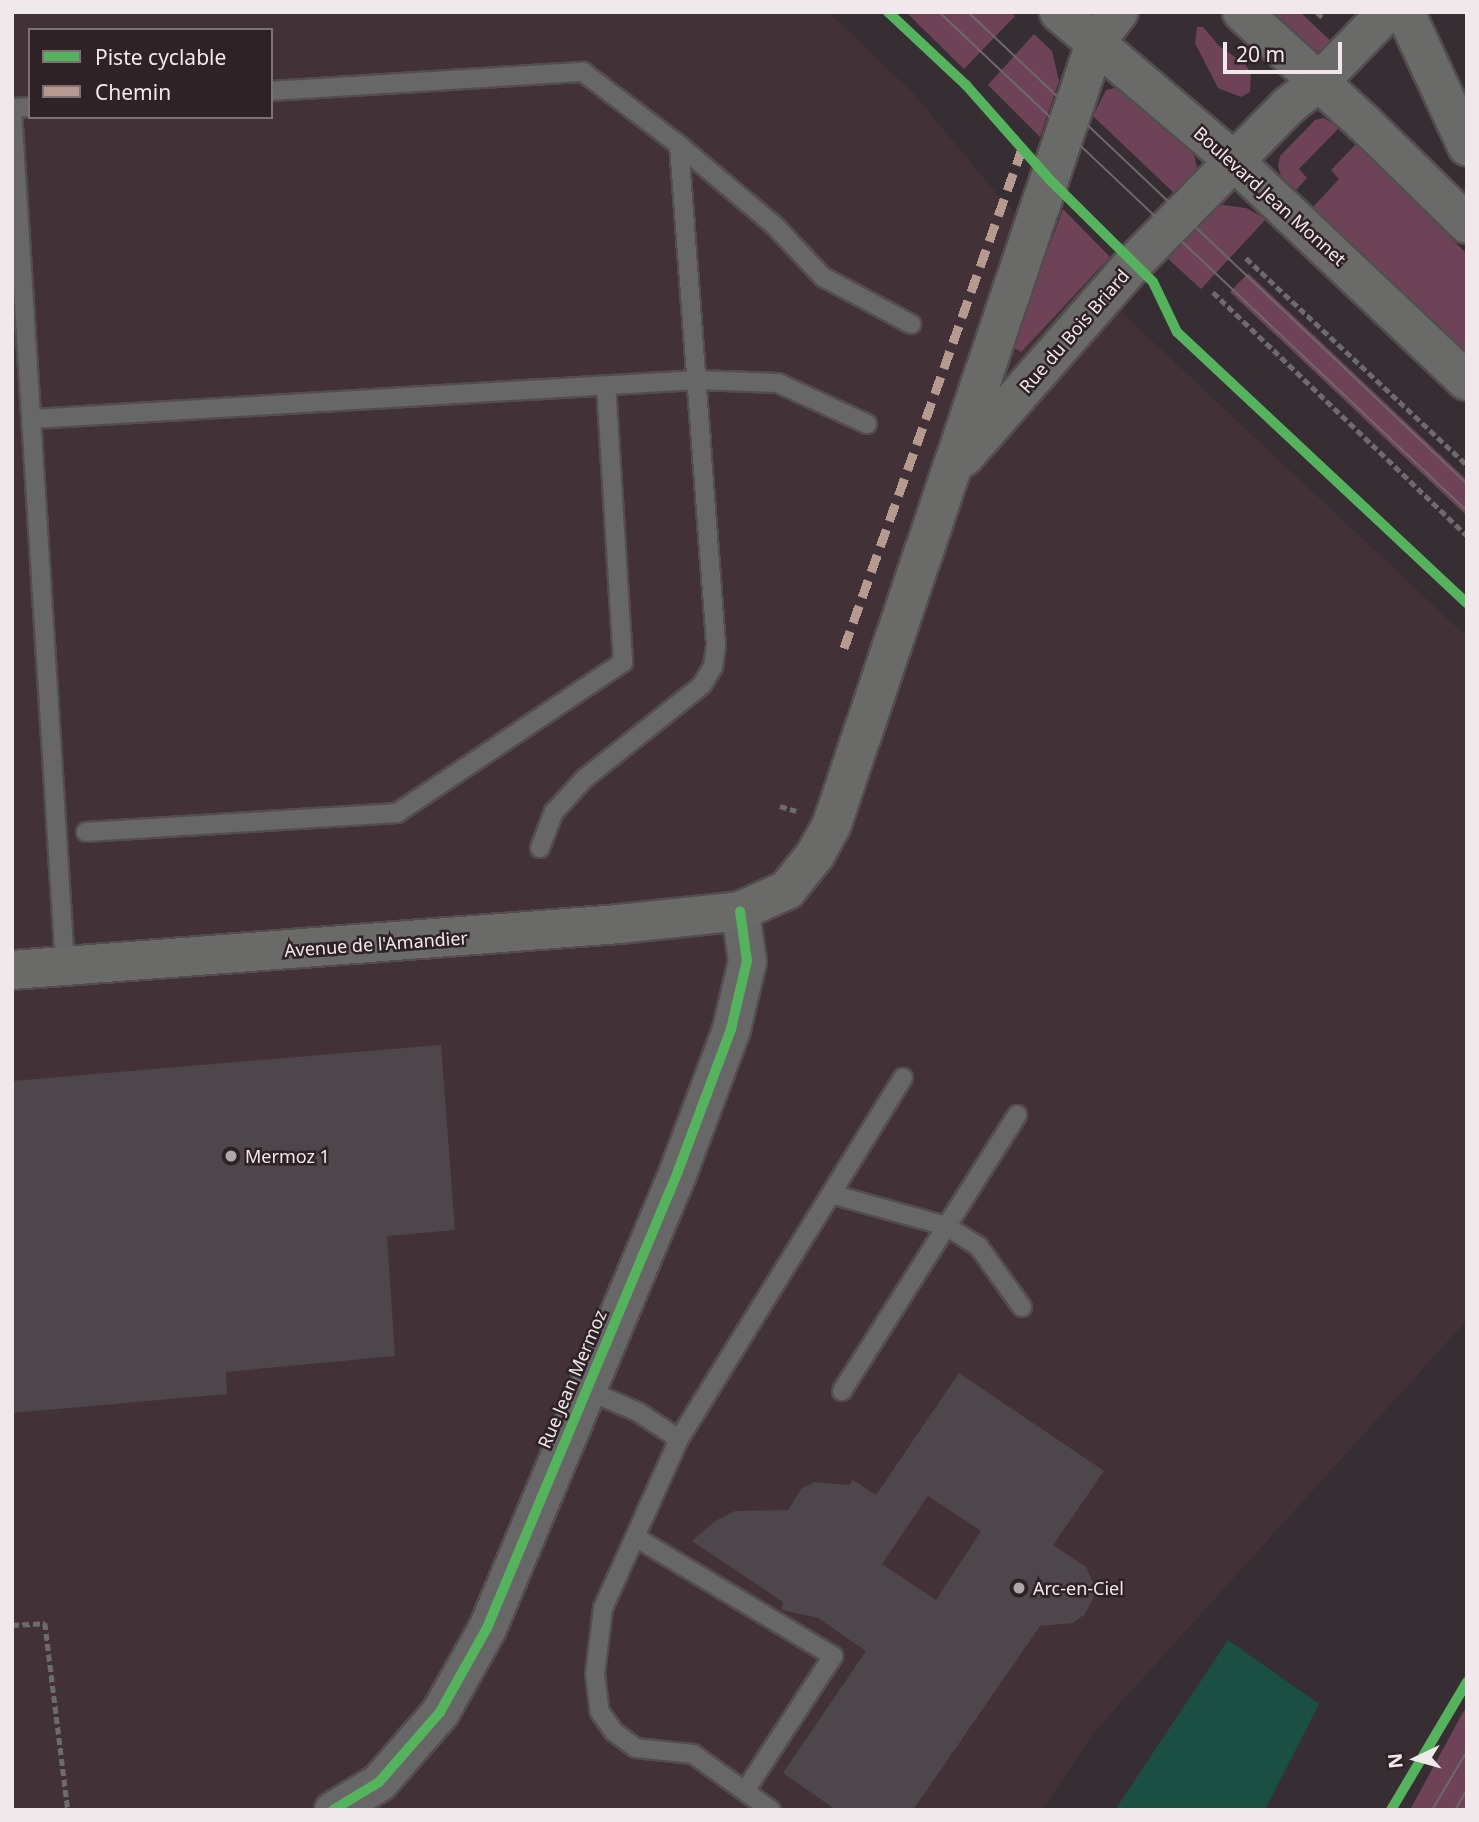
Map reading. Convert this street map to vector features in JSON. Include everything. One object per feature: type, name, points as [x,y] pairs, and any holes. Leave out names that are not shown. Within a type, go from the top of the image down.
[{"type":"main road","name":"Boulevard Jean Monnet","points":[[1059,12],[1107,27],[1234,161],[1467,381]]},
{"type":"main road","points":[[1242,12],[1320,81],[1467,223]]},
{"type":"main road","name":"Rue du Bois Briard","points":[[954,469],[1133,264],[1288,106],[1320,81],[1387,12]]},
{"type":"main road","points":[[1405,12],[1467,146]]},
{"type":"main road","name":"Rue du Bois Briard","points":[[740,911],[787,890],[815,855],[832,824],[1107,27]]},
{"type":"main road","name":"Avenue de l'Amandier","points":[[12,970],[543,932],[740,911]]},
{"type":"street","name":"Rue Jean Mermoz","points":[[333,1810],[379,1782],[440,1712],[487,1628],[678,1171],[731,1029],[747,961],[740,911]]},
{"type":"lane","points":[[273,91],[583,72],[679,145],[776,227],[822,277],[911,324]]},
{"type":"lane","points":[[12,109],[65,966]]},
{"type":"lane","points":[[540,848],[554,812],[584,779],[702,685],[713,667],[716,645],[679,145]]},
{"type":"lane","points":[[32,419],[696,380],[778,383],[867,424]]},
{"type":"lane","points":[[86,832],[397,813],[623,662],[606,387]]},
{"type":"lane","points":[[771,1810],[693,1754],[636,1748],[614,1732],[600,1712],[595,1674],[603,1608],[679,1439],[903,1078]]},
{"type":"lane","points":[[842,1391],[1017,1115]]},
{"type":"lane","points":[[831,1194],[946,1226],[979,1248],[1022,1307]]},
{"type":"lane","points":[[586,1390],[638,1412],[679,1439]]},
{"type":"lane","points":[[635,1537],[833,1656],[745,1791]]},
{"type":"path","points":[[1246,258],[1467,465]]},
{"type":"path","points":[[1213,292],[1467,536]]},
{"type":"path","points":[[780,806],[800,812]]},
{"type":"path","points":[[12,1625],[45,1623],[68,1810]]},
{"type":"shaded area","points":[[12,12],[828,12],[913,93],[1002,200],[1467,637],[1467,1320],[1095,1731],[1042,1810],[12,1810]]},
{"type":"shaded area","points":[[906,12],[1011,12],[1015,16],[964,69]]},
{"type":"shaded area","points":[[1272,12],[1300,12],[1334,44],[1318,51],[1307,45]]},
{"type":"shaded area","points":[[1197,27],[1203,27],[1219,46],[1245,64],[1251,73],[1250,92],[1241,97],[1218,88],[1195,43]]},
{"type":"shaded area","points":[[1034,34],[1052,51],[1059,81],[1040,137],[988,85]]},
{"type":"shaded area","points":[[1120,87],[1191,150],[1197,167],[1192,177],[1175,194],[1093,116],[1106,90]]},
{"type":"shaded area","points":[[1324,118],[1339,128],[1299,169],[1307,178],[1296,190],[1281,176],[1278,166],[1280,156],[1315,120]]},
{"type":"shaded area","points":[[1356,144],[1467,254],[1467,354],[1313,207],[1339,179],[1331,170]]},
{"type":"shaded area","points":[[1223,205],[1246,208],[1266,219],[1201,289],[1166,257],[1200,215]]},
{"type":"shaded area","points":[[1063,209],[1110,257],[1021,352],[1013,347]]},
{"type":"shaded area","points":[[1248,273],[1467,480],[1467,516],[1230,292]]},
{"type":"shaded area","points":[[1228,1640],[1319,1704],[1265,1810],[1115,1810]]},
{"type":"shaded area","points":[[1467,1707],[1467,1810],[1410,1810],[1462,1714]]},
{"type":"building","name":"Mermoz 1","points":[[441,1045],[455,1230],[387,1236],[395,1356],[226,1372],[227,1394],[12,1413],[12,1081]]},
{"type":"building","name":"Arc-en-Ciel","points":[[959,1373],[1104,1471],[1053,1545],[1086,1567],[1093,1583],[1093,1599],[1085,1614],[1073,1623],[1040,1626],[913,1810],[836,1810],[783,1773],[866,1651],[818,1618],[782,1610],[783,1602],[692,1541],[715,1521],[735,1511],[788,1510],[802,1488],[815,1482],[849,1485],[853,1480],[876,1495]],"holes":[[[928,1496],[981,1531],[936,1600],[882,1564]]]},
{"type":"tram line","points":[[939,12],[1467,511]]},
{"type":"tram line","points":[[968,12],[1467,484]]},
{"type":"tram line","points":[[1432,1810],[1467,1751]]},
{"type":"tram line","points":[[1455,1810],[1467,1790]]},
{"type":"marked path","points":[[844,648],[1022,149]]},
{"type":"cycle path","points":[[888,12],[966,85],[1050,180],[1153,282],[1177,332],[1467,603]]},
{"type":"cycle path","points":[[333,1810],[379,1782],[440,1712],[487,1628],[678,1171],[731,1029],[747,961],[740,911]]},
{"type":"cycle path","points":[[1391,1810],[1467,1682]]},
{"type":"place","name":"Mermoz 1","points":[[231,1156]]},
{"type":"place","name":"Arc-en-Ciel","points":[[1019,1588]]}]
